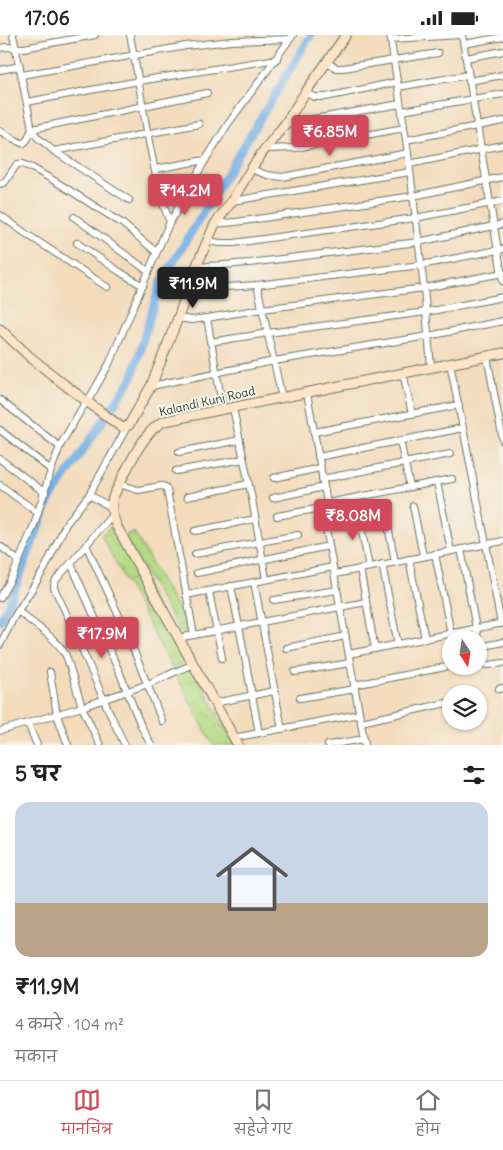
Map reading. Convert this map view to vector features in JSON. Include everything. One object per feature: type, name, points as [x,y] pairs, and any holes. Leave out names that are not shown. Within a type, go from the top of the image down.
[{"type":"street","points":[[14,35],[32,129],[37,137],[54,151],[129,200]]},
{"type":"street","points":[[0,48],[24,48],[95,35]]},
{"type":"street","points":[[130,35],[147,133],[162,202],[170,221]]},
{"type":"street","points":[[0,645],[18,611],[44,570],[66,524],[89,495],[151,386],[196,267],[215,224],[232,201],[251,169],[285,124],[346,35]]},
{"type":"street","points":[[431,367],[408,153],[391,37],[462,35],[476,126],[500,250],[503,281]]},
{"type":"street","points":[[22,75],[232,38],[291,37]]},
{"type":"street","points":[[0,598],[19,561],[38,513],[60,447],[109,365],[170,221],[205,160],[291,37]]},
{"type":"street","points":[[464,44],[503,37]]},
{"type":"street","points":[[466,58],[503,51]]},
{"type":"street","points":[[326,63],[336,68],[438,53]]},
{"type":"street","points":[[27,102],[139,81],[277,59]]},
{"type":"street","points":[[0,70],[20,66]]},
{"type":"street","points":[[305,93],[314,97],[326,97],[398,84],[503,75]]},
{"type":"street","points":[[32,129],[207,93]]},
{"type":"street","points":[[285,124],[503,94]]},
{"type":"street","points":[[406,140],[503,121]]},
{"type":"street","points":[[54,151],[199,124]]},
{"type":"street","points":[[265,149],[296,148],[404,127]]},
{"type":"street","points":[[0,131],[24,143],[32,129]]},
{"type":"street","points":[[409,164],[503,145]]},
{"type":"street","points":[[251,169],[267,175],[282,177],[408,153]]},
{"type":"street","points":[[155,169],[205,160]]},
{"type":"street","points":[[0,184],[5,181],[17,164],[23,164],[58,183],[123,224],[156,251]]},
{"type":"street","points":[[232,201],[410,172]]},
{"type":"street","points":[[215,224],[413,196],[503,177]]},
{"type":"street","points":[[207,241],[234,243],[415,218],[503,201]]},
{"type":"street","points":[[0,215],[107,287]]},
{"type":"street","points":[[74,217],[148,271]]},
{"type":"street","points":[[196,267],[249,263],[418,242],[503,224]]},
{"type":"street","points":[[77,243],[120,273],[143,286]]},
{"type":"street","points":[[192,279],[211,287],[257,285],[421,265],[500,250]]},
{"type":"street","points":[[178,318],[191,320],[206,319],[262,309],[424,288],[502,273]]},
{"type":"street","points":[[257,285],[282,398]]},
{"type":"street","points":[[210,342],[426,312],[503,297]]},
{"type":"street","points":[[206,319],[223,409]]},
{"type":"street","points":[[151,386],[274,361],[428,336],[503,321]]},
{"type":"street","points":[[0,329],[29,356],[65,385],[121,427],[127,427]]},
{"type":"street","name":"Kalandi Kunj Road","points":[[112,511],[113,497],[136,452],[156,425],[165,421],[503,353]]},
{"type":"street","points":[[487,356],[503,441]]},
{"type":"street","points":[[450,363],[502,623],[471,630]]},
{"type":"street","points":[[403,373],[412,414]]},
{"type":"street","points":[[307,393],[327,505],[325,523],[364,742],[328,745]]},
{"type":"street","points":[[0,400],[60,447]]},
{"type":"street","points":[[314,432],[459,405]]},
{"type":"street","points":[[233,408],[266,579]]},
{"type":"street","points":[[318,457],[463,428]]},
{"type":"street","points":[[0,430],[52,470]]},
{"type":"street","points":[[179,452],[240,440]]},
{"type":"street","points":[[400,441],[410,487]]},
{"type":"street","points":[[322,479],[450,454]]},
{"type":"street","points":[[0,459],[45,493]]},
{"type":"street","points":[[176,471],[244,459]]},
{"type":"street","points":[[274,478],[320,468]]},
{"type":"street","points":[[277,516],[452,479]]},
{"type":"street","points":[[437,482],[451,551]]},
{"type":"street","points":[[120,484],[138,490],[161,486],[166,487],[194,635]]},
{"type":"street","points":[[187,497],[248,484]]},
{"type":"street","points":[[0,485],[38,513]]},
{"type":"street","points":[[273,498],[324,487]]},
{"type":"street","points":[[89,495],[112,511],[117,527],[236,741],[259,733],[359,714]]},
{"type":"street","points":[[384,505],[395,562]]},
{"type":"street","points":[[414,506],[423,556]]},
{"type":"street","points":[[112,511],[71,564],[56,580],[54,588],[125,745]]},
{"type":"street","points":[[358,511],[369,567]]},
{"type":"street","points":[[196,531],[255,519]]},
{"type":"street","points":[[195,554],[298,535]]},
{"type":"street","points":[[335,574],[503,541]]},
{"type":"street","points":[[0,545],[19,561]]},
{"type":"street","points":[[86,545],[126,631],[162,721]]},
{"type":"street","points":[[198,573],[329,546]]},
{"type":"street","points":[[461,549],[476,629]]},
{"type":"street","points":[[435,554],[450,630]]},
{"type":"street","points":[[409,559],[424,639]]},
{"type":"street","points":[[71,564],[151,745]]},
{"type":"street","points":[[382,564],[398,645]]},
{"type":"street","points":[[186,595],[333,567]]},
{"type":"street","points":[[360,569],[375,649]]},
{"type":"street","points":[[254,582],[282,729]]},
{"type":"street","points":[[231,586],[259,733]]},
{"type":"street","points":[[274,600],[337,590]]},
{"type":"street","points":[[209,591],[222,658]]},
{"type":"street","points":[[178,638],[366,602]]},
{"type":"street","points":[[18,611],[64,651],[82,707],[100,745]]},
{"type":"street","points":[[286,648],[346,636]]},
{"type":"street","points":[[349,654],[442,636]]},
{"type":"street","points":[[488,644],[503,642]]},
{"type":"street","points":[[294,672],[350,663]]},
{"type":"street","points":[[488,665],[503,663]]},
{"type":"street","points":[[0,731],[104,700],[193,665]]},
{"type":"street","points":[[300,698],[442,667]]},
{"type":"street","points":[[50,672],[57,715],[68,745]]},
{"type":"street","points":[[214,703],[274,691]]},
{"type":"street","points":[[361,722],[442,704]]},
{"type":"street","points":[[28,724],[37,745]]},
{"type":"green space","points":[[111,527],[188,660],[172,668],[101,535]]},
{"type":"green space","points":[[134,532],[190,631],[180,632],[124,536]]},
{"type":"green space","points":[[190,664],[235,745],[213,745],[175,673]]},
{"type":"waterway","points":[[0,620],[9,604],[49,501],[132,378],[160,284],[311,35]]}]
